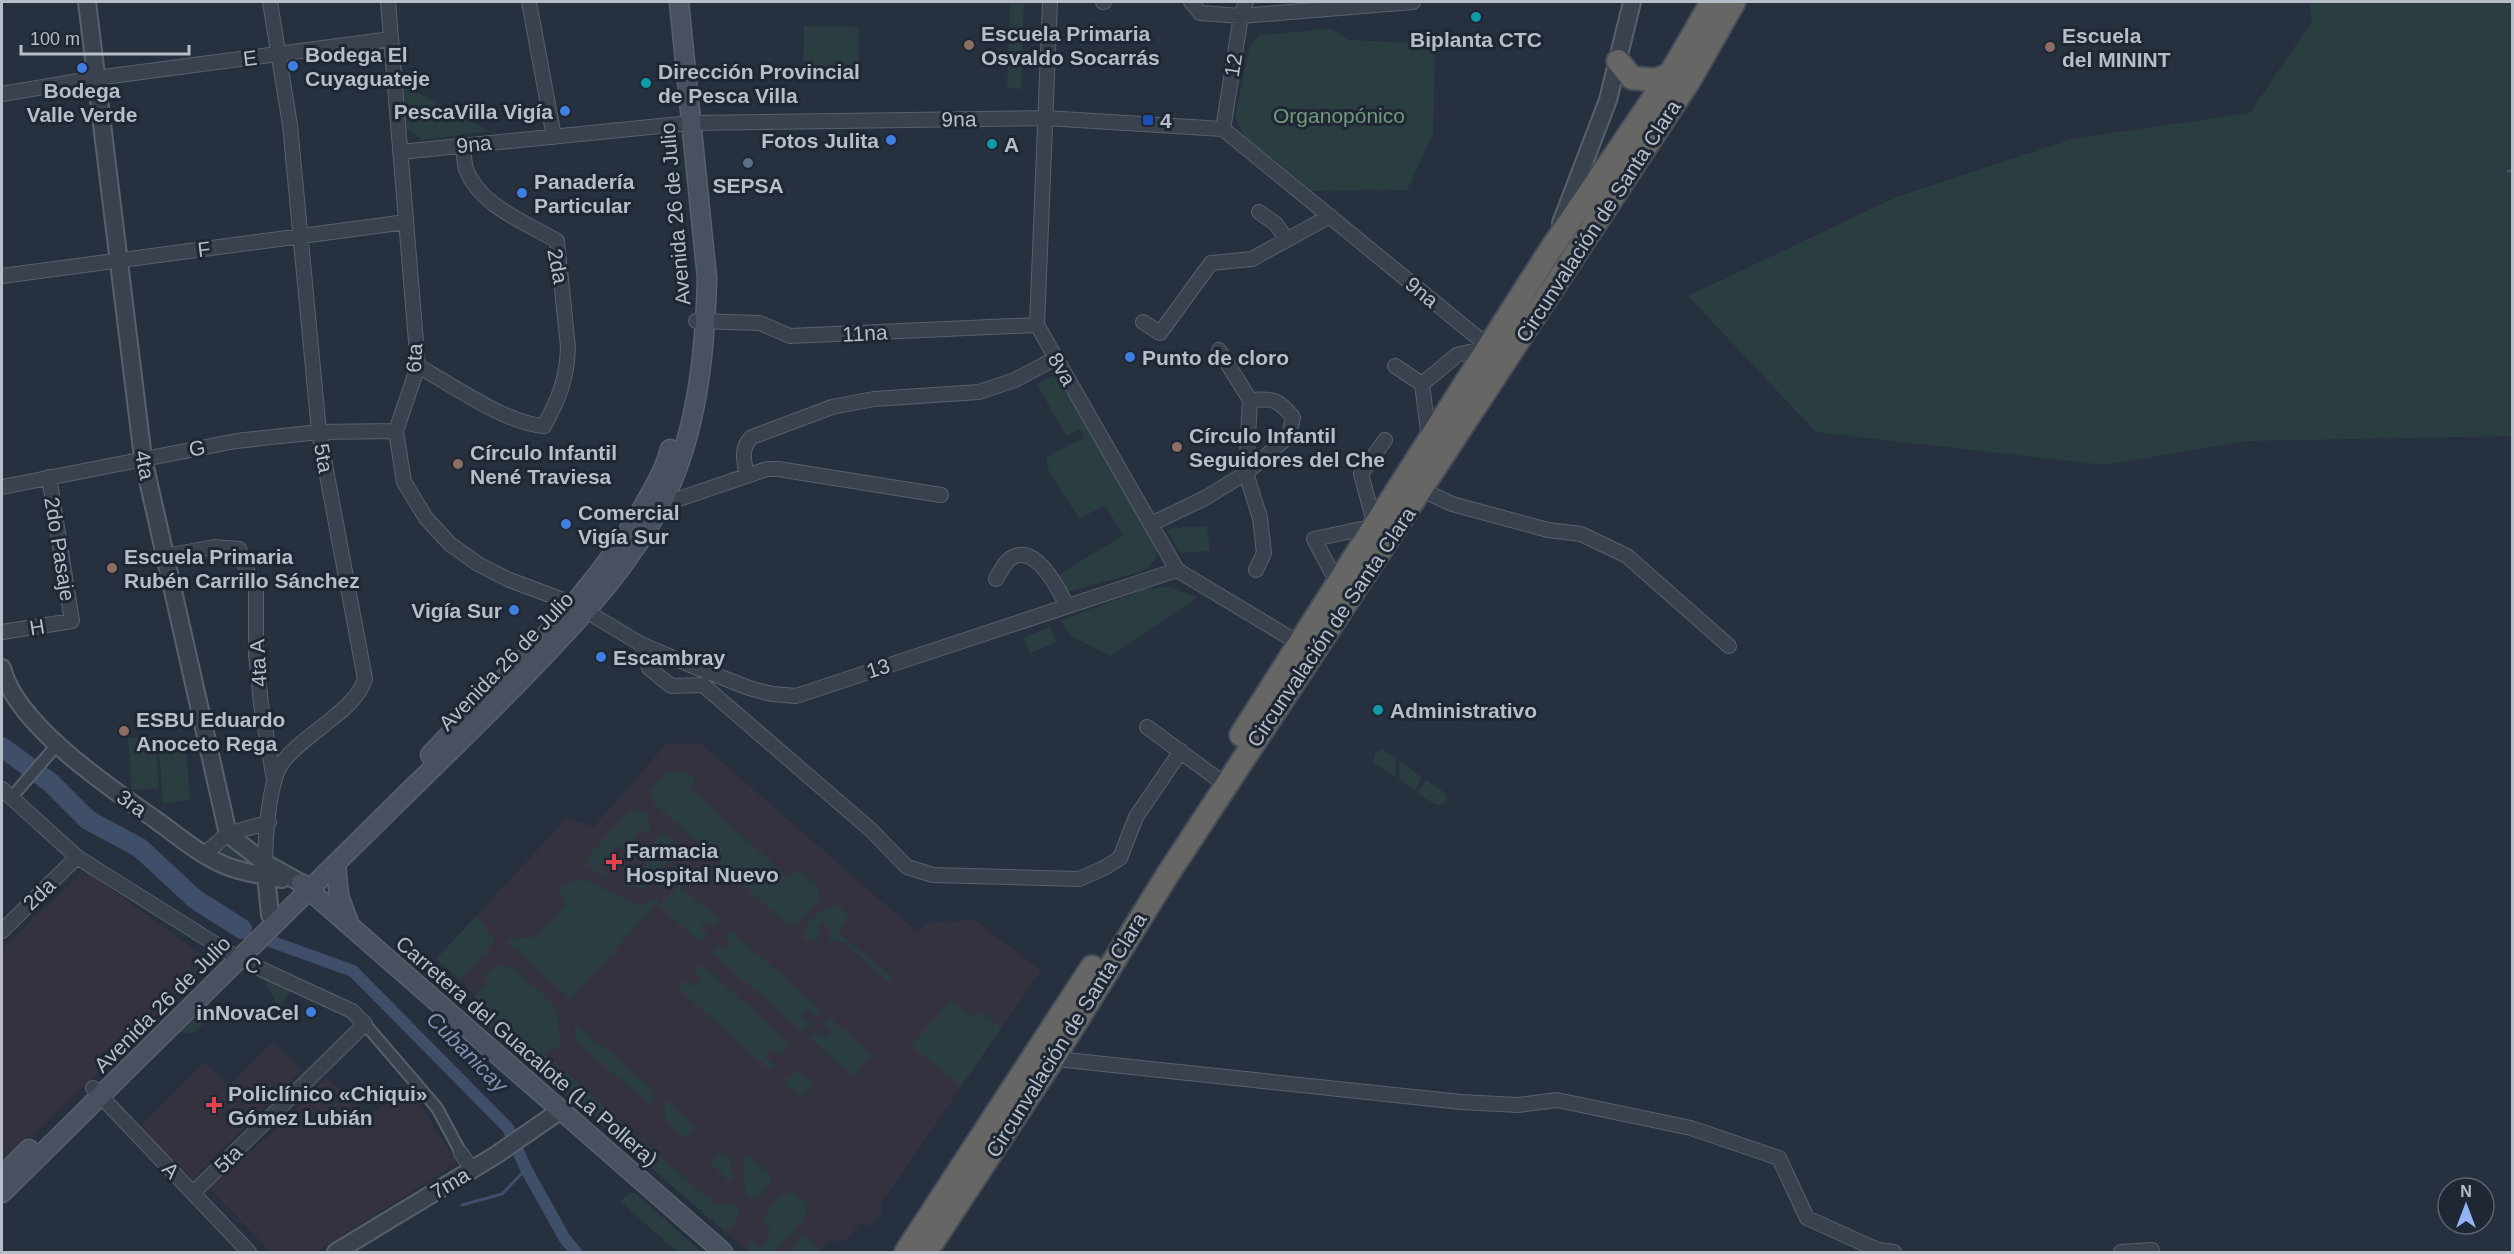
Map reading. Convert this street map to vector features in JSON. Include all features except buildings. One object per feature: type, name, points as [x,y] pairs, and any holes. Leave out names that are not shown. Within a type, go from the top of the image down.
[{"type":"highway","name":"Circunvalación de Santa Clara","points":[[1182,841],[1215,777],[1551,249],[1670,74],[1712,2]]},
{"type":"highway","name":"Circunvalación de Santa Clara","points":[[926,1252],[1043,1058],[1182,841],[1507,362],[1689,81],[1734,2]]},
{"type":"highway","points":[[1618,61],[1632,78],[1656,80],[1670,74]]},
{"type":"highway","name":"Circunvalación de Santa Clara","points":[[906,1252],[1043,1058]]},
{"type":"main road","name":"Avenida 26 de Julio","points":[[666,2],[684,124]]},
{"type":"main road","name":"Avenida 26 de Julio","points":[[3,1184],[240,952],[305,887],[408,777],[580,608],[630,556],[661,505],[678,469],[693,409],[701,321],[695,278],[684,124],[679,2]]},
{"type":"main road","name":"Avenida 26 de Julio","points":[[305,887],[336,863],[492,710],[580,608],[627,536],[666,465],[701,321]]},
{"type":"main road","points":[[336,863],[339,896],[349,924]]},
{"type":"main road","name":"Carretera del Guacalote (La Pollera)","points":[[305,887],[723,1252]]},
{"type":"main road","points":[[270,921],[303,908],[318,908],[349,924]]},
{"type":"street","name":"4ta","points":[[87,2],[143,458],[228,834]]},
{"type":"street","name":"5ta","points":[[266,869],[274,780],[282,764],[306,739],[361,692],[365,679],[319,432],[290,125],[270,2]]},
{"type":"street","name":"6ta","points":[[388,2],[418,366],[396,431],[404,482],[426,518],[450,544],[478,564],[507,579],[580,608]]},
{"type":"street","points":[[529,2],[554,136]]},
{"type":"street","points":[[1037,325],[1050,2]]},
{"type":"street","points":[[1191,2],[1200,14],[1241,15],[1413,2]]},
{"type":"street","name":"12","points":[[1223,129],[1241,15],[1246,2]]},
{"type":"street","points":[[1551,249],[1608,99],[1632,2]]},
{"type":"street","name":"E","points":[[2,94],[96,78],[391,39]]},
{"type":"street","name":"9na","points":[[400,152],[684,124],[1046,118],[1223,129],[1507,362]]},
{"type":"street","name":"2da","points":[[418,366],[510,417],[528,425],[544,426],[560,395],[567,364],[568,347],[557,241],[489,202],[476,188],[465,168],[463,146]]},
{"type":"street","points":[[1259,212],[1276,224],[1287,240]]},
{"type":"street","points":[[1143,322],[1160,333],[1211,263],[1252,259],[1330,216]]},
{"type":"street","name":"F","points":[[2,276],[406,222]]},
{"type":"street","name":"11na","points":[[701,321],[760,323],[790,336],[1037,325]]},
{"type":"street","name":"8va","points":[[1037,325],[1177,570],[1300,644]]},
{"type":"street","points":[[1422,384],[1457,355],[1489,347]]},
{"type":"street","points":[[1219,350],[1250,400],[1246,472],[1260,518],[1264,553],[1256,570]]},
{"type":"street","points":[[747,476],[743,454],[745,443],[762,433],[832,407],[874,399],[979,392],[1016,380],[1056,358]]},
{"type":"street","points":[[1395,366],[1422,384],[1429,441]]},
{"type":"street","points":[[1151,524],[1205,498],[1246,472],[1289,436],[1293,417],[1282,404],[1269,398],[1250,400]]},
{"type":"street","name":"G","points":[[2,487],[236,441],[319,432],[396,431]]},
{"type":"street","points":[[1338,584],[1314,539],[1375,525],[1362,474],[1385,440]]},
{"type":"street","points":[[661,505],[767,469],[941,495]]},
{"type":"street","name":"2do Pasaje","points":[[49,477],[72,621]]},
{"type":"street","points":[[1422,490],[1452,504],[1548,530],[1581,534],[1627,556],[1729,646]]},
{"type":"street","name":"4ta A","points":[[166,556],[214,546],[239,549],[256,587],[256,655],[261,704],[274,780]]},
{"type":"street","points":[[996,579],[1011,558],[1020,555],[1030,558],[1054,579],[1067,606]]},
{"type":"street","name":"13","points":[[580,608],[642,644],[749,688],[772,694],[796,696],[1177,570]]},
{"type":"street","name":"H","points":[[2,632],[72,621]]},
{"type":"street","points":[[642,644],[649,668],[670,686],[703,685],[871,830],[907,867],[933,875],[1079,879],[1104,868],[1120,858],[1136,817],[1181,751]]},
{"type":"street","name":"3ra","points":[[2,668],[4,679],[27,712],[57,745],[116,791],[204,854],[226,866],[266,869]]},
{"type":"street","points":[[1147,727],[1215,777]]},
{"type":"street","points":[[10,793],[57,745]]},
{"type":"street","name":"C","points":[[10,793],[77,857],[306,990],[352,1011],[436,1108],[472,1170]]},
{"type":"street","points":[[204,854],[228,834],[269,822]]},
{"type":"street","points":[[228,834],[266,869],[305,887]]},
{"type":"street","name":"2da","points":[[2,931],[77,857]]},
{"type":"street","points":[[266,869],[270,921]]},
{"type":"street","name":"5ta","points":[[193,1193],[365,1024]]},
{"type":"street","points":[[1043,1058],[1461,1102],[1518,1105],[1557,1100],[1691,1128],[1779,1158],[1806,1218],[1878,1250],[1894,1252]]},
{"type":"street","name":"A","points":[[97,1092],[249,1252]]},
{"type":"street","name":"7ma","points":[[336,1252],[496,1155],[561,1110]]},
{"type":"street","points":[[2121,1252],[2152,1250]]},
{"type":"shaded area","points":[[700,743],[917,932],[926,923],[974,920],[1041,970],[880,1205],[883,1210],[869,1227],[861,1222],[846,1241],[828,1241],[819,1252],[748,1252],[475,1015],[475,995],[436,959],[567,818],[594,827],[666,744]]},
{"type":"shaded area","points":[[85,870],[211,962],[2,1166],[2,948]]},
{"type":"shaded area","name":"Policlínico «Chiqui» Gómez Lubián","points":[[273,1042],[302,1070],[192,1179],[140,1127],[204,1062],[229,1086]]},
{"type":"shaded area","points":[[327,1077],[367,1116],[410,1089],[457,1163],[316,1252],[271,1252],[209,1188],[274,1131]]},
{"type":"green space","points":[[1010,2],[1024,2],[1021,89],[1007,88]]},
{"type":"green space","points":[[2309,2],[2512,2],[2512,436],[2246,441],[2105,465],[1816,432],[1688,296],[1894,198],[2072,139],[2250,113],[2312,21]]},
{"type":"green space","points":[[804,26],[859,27],[858,77],[803,76]]},
{"type":"green space","name":"Organopónico","points":[[1332,29],[1348,40],[1435,44],[1433,133],[1407,190],[1312,191],[1245,137],[1235,117],[1250,45],[1260,35]]},
{"type":"green space","points":[[402,84],[489,131],[422,140],[405,127]]},
{"type":"green space","points":[[1055,374],[1154,543],[1157,556],[1149,568],[1137,573],[1066,592],[1059,575],[1123,535],[1105,505],[1079,519],[1048,469],[1046,458],[1085,437],[1080,429],[1067,436],[1037,385]]},
{"type":"green space","points":[[1207,526],[1210,551],[1180,553],[1166,529]]},
{"type":"green space","points":[[1168,587],[1198,597],[1110,656],[1073,637],[1060,621],[1145,589]]},
{"type":"green space","points":[[1050,627],[1056,643],[1030,653],[1024,637]]},
{"type":"green space","points":[[155,736],[159,788],[132,790],[128,738]]},
{"type":"green space","points":[[186,748],[190,800],[163,803],[159,750]]},
{"type":"green space","points":[[1382,749],[1396,759],[1396,777],[1373,763],[1375,753]]},
{"type":"green space","points":[[1399,760],[1422,778],[1415,790],[1399,779]]},
{"type":"green space","points":[[669,772],[683,772],[692,776],[695,779],[691,789],[786,876],[800,870],[819,888],[819,898],[809,912],[796,923],[786,924],[651,800],[650,791],[663,775]]},
{"type":"green space","points":[[1426,780],[1445,793],[1447,799],[1443,804],[1436,805],[1417,793]]},
{"type":"green space","points":[[634,810],[646,816],[650,823],[649,830],[646,834],[638,831],[638,836],[633,836],[634,841],[629,841],[630,856],[618,845],[599,867],[610,878],[592,870],[587,864],[589,855],[628,813]]},
{"type":"green space","points":[[663,835],[672,838],[675,843],[669,861],[645,888],[624,886],[623,876],[636,875],[636,871],[646,866],[649,856],[654,855],[653,842]]},
{"type":"green space","points":[[226,840],[259,867],[229,861],[214,851]]},
{"type":"green space","points":[[576,879],[583,879],[631,902],[643,904],[656,898],[659,901],[571,999],[507,943],[512,938],[537,937],[565,905],[558,888]]},
{"type":"green space","points":[[679,885],[720,921],[714,928],[706,921],[700,928],[708,935],[701,943],[659,906]]},
{"type":"green space","points":[[836,904],[850,918],[838,933],[892,977],[889,982],[845,943],[830,941],[831,929],[825,929],[825,923],[820,923],[819,936],[815,941],[808,941],[804,937],[807,927],[815,916]]},
{"type":"green space","points":[[476,916],[495,941],[460,980],[436,959]]},
{"type":"green space","points":[[731,931],[822,1011],[816,1017],[807,1009],[801,1016],[810,1024],[803,1032],[711,952],[718,944],[725,949],[731,942],[725,937]]},
{"type":"green space","points":[[701,964],[791,1045],[781,1055],[772,1048],[765,1057],[773,1064],[768,1069],[678,988],[686,980],[694,987],[701,978],[694,972]]},
{"type":"green space","points":[[497,965],[513,968],[552,1003],[558,1015],[560,1042],[558,1047],[544,1053],[714,1204],[732,1205],[739,1211],[737,1221],[733,1225],[724,1231],[475,1015],[475,995],[489,981],[483,976]]},
{"type":"green space","points":[[262,975],[293,989],[278,1007]]},
{"type":"green space","points":[[208,1001],[210,1017],[194,1033],[177,1032]]},
{"type":"green space","points":[[948,1004],[956,1004],[972,1017],[981,1012],[1001,1028],[961,1086],[911,1046]]},
{"type":"green space","points":[[829,1017],[872,1055],[853,1077],[810,1038],[817,1031],[826,1038],[832,1031],[824,1023]]},
{"type":"green space","points":[[574,1025],[577,1025],[651,1088],[652,1106],[576,1042]]},
{"type":"green space","points":[[797,1069],[813,1084],[800,1098],[784,1083]]},
{"type":"green space","points":[[664,1099],[695,1127],[684,1139],[665,1119]]},
{"type":"green space","points":[[722,1151],[729,1159],[734,1176],[730,1182],[711,1163]]},
{"type":"green space","points":[[745,1153],[767,1172],[771,1182],[756,1200],[746,1197],[743,1170]]},
{"type":"green space","points":[[792,1192],[806,1204],[807,1209],[801,1222],[776,1250],[778,1252],[748,1252],[749,1243],[753,1241],[759,1247],[772,1232],[763,1223],[762,1218],[780,1196]]},
{"type":"green space","points":[[630,1193],[635,1193],[701,1252],[677,1252],[620,1201]]},
{"type":"green space","points":[[803,1234],[821,1250],[819,1252],[787,1252]]},
{"type":"waterway","name":"Cubanicay","points":[[2,747],[51,783],[88,820],[140,848],[195,899],[242,929]]},
{"type":"waterway","name":"Cubanicay","points":[[270,941],[353,971],[508,1128],[526,1169],[565,1239],[576,1252]]},
{"type":"waterway","points":[[462,1205],[502,1194],[526,1169]]},
{"type":"place","name":"Biplanta CTC","points":[[1476,17]]},
{"type":"place","name":"Escuela Primaria Osvaldo Socarrás","points":[[969,45]]},
{"type":"place","name":"Escuela del MININT","points":[[2050,47]]},
{"type":"place","name":"Bodega El Cuyaguateje","points":[[293,66]]},
{"type":"place","name":"Bodega Valle Verde","points":[[82,68]]},
{"type":"place","name":"Dirección Provincial de Pesca Villa","points":[[646,83]]},
{"type":"place","name":"PescaVilla Vigía","points":[[565,111]]},
{"type":"place","name":"4","points":[[1148,120]]},
{"type":"place","name":"Fotos Julita","points":[[891,140]]},
{"type":"place","name":"A","points":[[992,144]]},
{"type":"place","name":"SEPSA","points":[[748,163]]},
{"type":"place","name":"Panadería Particular","points":[[522,193]]},
{"type":"place","name":"Punto de cloro","points":[[1130,357]]},
{"type":"place","name":"Círculo Infantil Seguidores del Che","points":[[1177,447]]},
{"type":"place","name":"Círculo Infantil Nené Traviesa","points":[[458,464]]},
{"type":"place","name":"Comercial Vigía Sur","points":[[566,524]]},
{"type":"place","name":"Escuela Primaria Rubén Carrillo Sánchez","points":[[112,568]]},
{"type":"place","name":"Vigía Sur","points":[[514,610]]},
{"type":"place","name":"Escambray","points":[[601,657]]},
{"type":"place","name":"Administrativo","points":[[1378,710]]},
{"type":"place","name":"ESBU Eduardo Anoceto Rega","points":[[124,731]]},
{"type":"place","name":"Farmacia Hospital Nuevo","points":[[614,862]]},
{"type":"place","name":"inNovaCel","points":[[311,1012]]},
{"type":"place","name":"Policlínico «Chiqui» Gómez Lubián","points":[[214,1105]]}]
